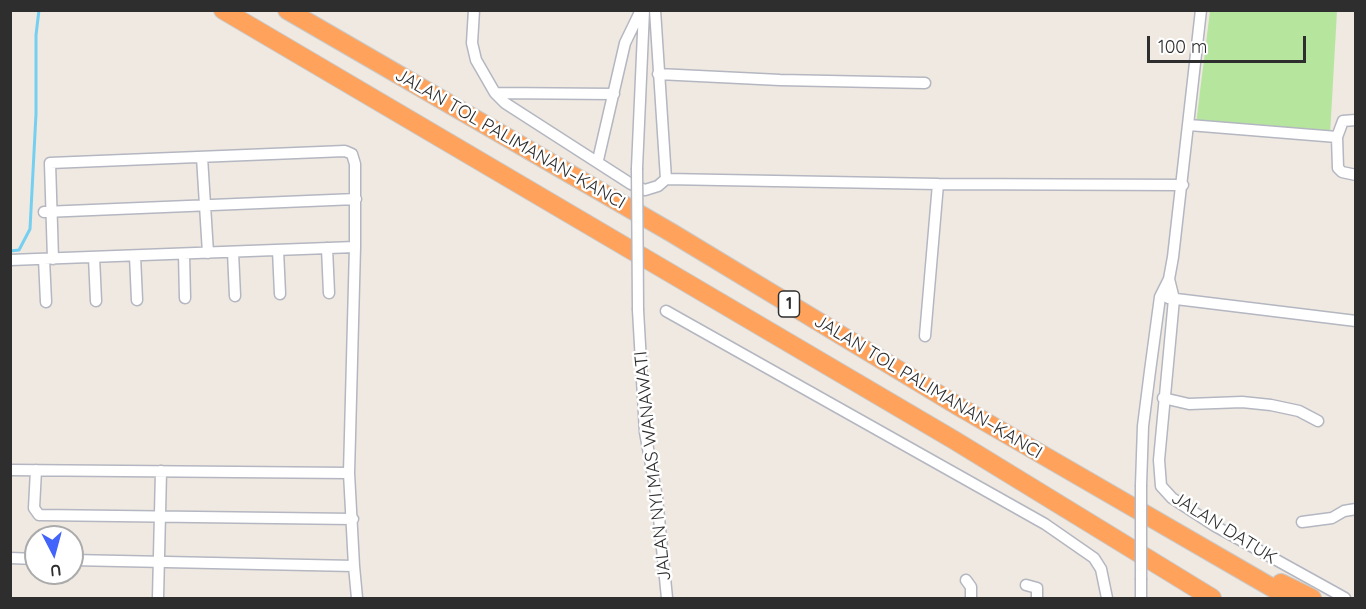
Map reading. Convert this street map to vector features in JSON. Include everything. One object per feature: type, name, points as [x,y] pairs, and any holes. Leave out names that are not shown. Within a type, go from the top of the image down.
[{"type":"highway","name":"JALAN TOL PALIMANAN–KANCI","points":[[224,10],[954,440],[1212,598]]},
{"type":"highway","name":"JALAN TOL PALIMANAN–KANCI","points":[[287,10],[672,233],[968,412],[1188,537],[1290,598]]},
{"type":"highway","points":[[1188,537],[1312,598]]},
{"type":"street","points":[[474,10],[472,44],[476,60],[495,93],[505,103],[598,160],[631,184],[645,190],[658,186],[666,179],[938,184],[1183,185]]},
{"type":"street","points":[[598,160],[625,43],[642,10]]},
{"type":"street","name":"JALAN NYI MAS WANAWATI","points":[[642,10],[638,168],[638,310],[645,432],[657,498],[667,598]]},
{"type":"street","points":[[655,10],[666,179]]},
{"type":"street","points":[[1141,598],[1143,426],[1160,297],[1169,279],[1183,185],[1201,10]]},
{"type":"street","points":[[658,74],[780,80],[925,83]]},
{"type":"street","points":[[495,93],[614,94]]},
{"type":"street","points":[[1356,120],[1343,121],[1337,137],[1338,168],[1342,172],[1356,175]]},
{"type":"street","points":[[1189,125],[1337,137]]},
{"type":"street","points":[[46,302],[50,163],[345,151],[354,158],[356,199],[349,473],[357,598]]},
{"type":"street","points":[[202,157],[208,253]]},
{"type":"street","points":[[925,336],[938,184]]},
{"type":"street","points":[[48,212],[356,199]]},
{"type":"street","points":[[10,260],[355,247]]},
{"type":"street","points":[[327,248],[329,293]]},
{"type":"street","points":[[278,250],[280,294]]},
{"type":"street","points":[[233,252],[235,296]]},
{"type":"street","points":[[184,254],[185,298]]},
{"type":"street","points":[[135,256],[137,300]]},
{"type":"street","points":[[94,257],[96,301]]},
{"type":"street","name":"JALAN DATUK","points":[[1169,279],[1174,299],[1163,398],[1158,478],[1166,492],[1215,526],[1345,598]]},
{"type":"street","points":[[1160,297],[1356,321]]},
{"type":"street","points":[[666,311],[1045,524],[1094,558],[1101,569],[1107,598]]},
{"type":"street","points":[[1163,398],[1189,404],[1242,402],[1271,405],[1299,411],[1318,421]]},
{"type":"street","points":[[10,470],[349,473]]},
{"type":"street","points":[[36,470],[34,508],[39,515],[353,519]]},
{"type":"street","points":[[158,598],[161,471]]},
{"type":"street","points":[[1302,522],[1332,518],[1344,511],[1356,509]]},
{"type":"street","points":[[84,560],[354,566]]},
{"type":"street","points":[[966,580],[971,587],[971,598]]},
{"type":"street","points":[[1026,585],[1037,588],[1037,598]]},
{"type":"green space","points":[[1210,11],[1337,11],[1330,135],[1196,124]]},
{"type":"waterway","points":[[10,251],[19,250],[30,229],[36,114],[36,35],[39,10]]}]
